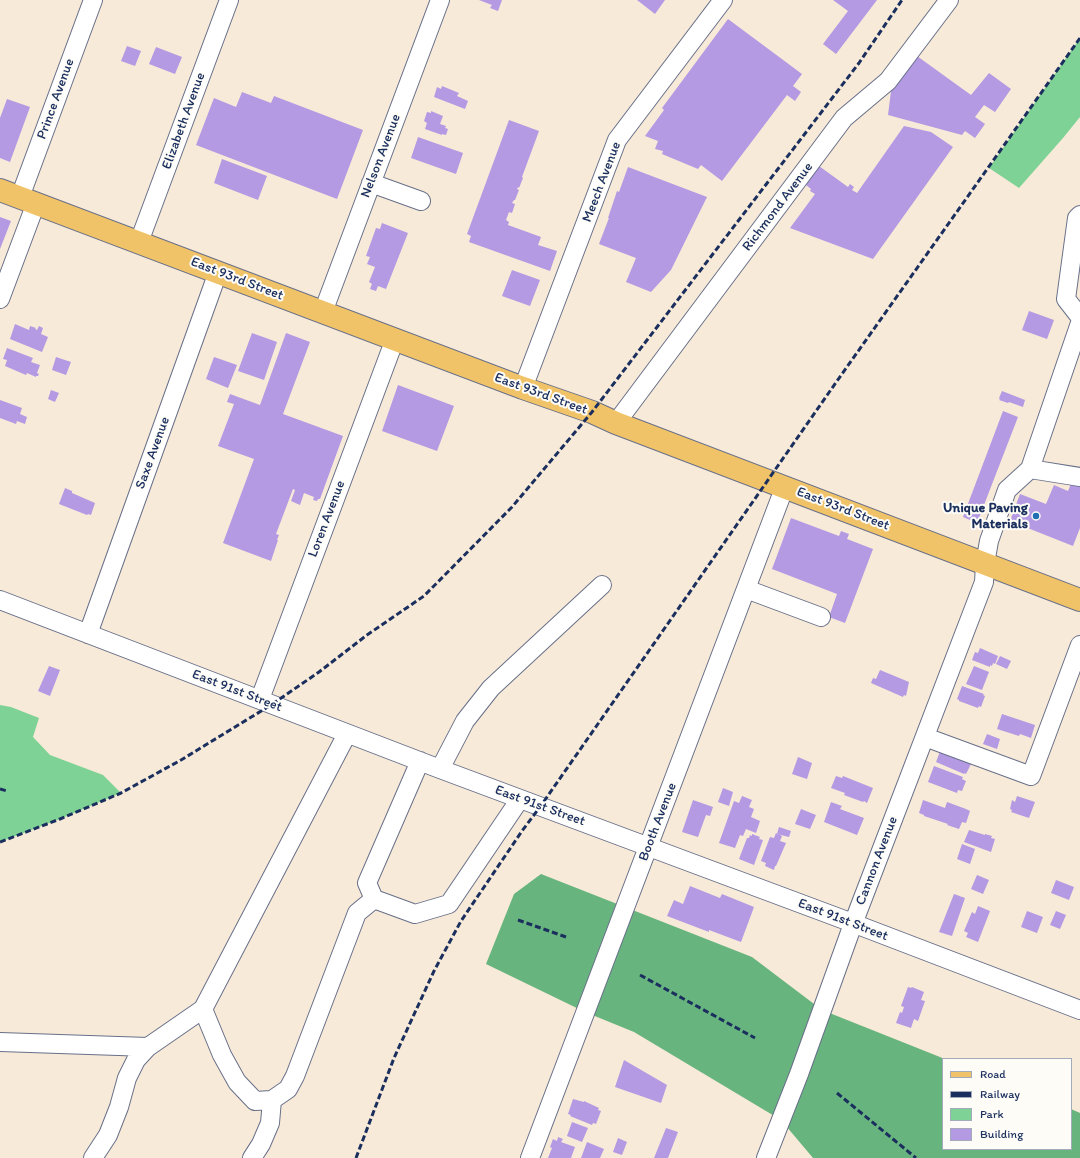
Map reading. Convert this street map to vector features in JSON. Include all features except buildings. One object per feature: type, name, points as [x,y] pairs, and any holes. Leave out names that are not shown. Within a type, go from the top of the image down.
[{"type":"main road","name":"East 93rd Street","points":[[19,197],[524,388],[592,412],[616,423],[785,486],[1080,600]]},
{"type":"street","name":"Prince Avenue","points":[[0,299],[19,197],[93,0]]},
{"type":"street","name":"Elizabeth Avenue","points":[[139,242],[229,0]]},
{"type":"street","name":"Nelson Avenue","points":[[323,312],[440,0]]},
{"type":"street","name":"Meech Avenue","points":[[524,388],[617,140],[723,0]]},
{"type":"street","name":"Richmond Avenue","points":[[616,423],[844,118],[888,81],[949,0]]},
{"type":"street","points":[[371,184],[421,201]]},
{"type":"street","points":[[1080,215],[1077,218],[1066,299],[1080,317]]},
{"type":"street","name":"Saxe Avenue","points":[[88,634],[218,272]]},
{"type":"street","points":[[1080,323],[1030,469],[1080,477]]},
{"type":"street","name":"Loren Avenue","points":[[260,699],[395,339]]},
{"type":"street","name":"Cannon Avenue","points":[[766,1158],[799,1074],[853,924],[984,582],[989,541],[1007,490],[1030,469]]},
{"type":"street","name":"Booth Avenue","points":[[530,1158],[785,486]]},
{"type":"street","points":[[440,769],[465,721],[491,688],[602,585]]},
{"type":"street","points":[[746,589],[821,618]]},
{"type":"street","name":"East 91st Street","points":[[0,600],[260,699],[271,705],[347,734],[648,846],[1080,1010]]},
{"type":"street","points":[[925,737],[1031,776],[1080,644]]},
{"type":"street","points":[[93,1158],[108,1135],[119,1107],[127,1078],[136,1060],[148,1047],[203,1009],[347,734]]},
{"type":"street","points":[[420,761],[366,884],[374,899],[415,914],[449,904],[520,799]]},
{"type":"street","points":[[203,1009],[222,1055],[237,1082],[255,1101],[272,1100],[288,1089],[295,1076],[358,912],[374,899]]},
{"type":"street","points":[[0,1042],[148,1047]]},
{"type":"street","points":[[252,1158],[262,1144],[270,1123],[272,1100]]},
{"type":"green space","points":[[1080,38],[1080,117],[1019,188],[989,168]]},
{"type":"green space","points":[[0,705],[11,707],[39,718],[33,737],[50,755],[103,775],[121,793],[60,819],[0,842]]},
{"type":"green space","points":[[541,874],[752,957],[822,1010],[942,1058],[942,1150],[1072,1150],[1072,1109],[1080,1113],[1080,1158],[813,1158],[781,1120],[634,1032],[585,1012],[486,964],[514,894]]},
{"type":"railway","points":[[0,842],[60,819],[121,793],[181,760],[271,705],[319,672],[367,635],[424,596],[512,507],[592,412],[859,63],[902,0]]},
{"type":"railway","points":[[356,1158],[394,1058],[434,971],[461,921],[522,831],[837,381],[1080,38]]},
{"type":"railway","points":[[0,789],[7,791]]},
{"type":"railway","points":[[518,920],[566,937]]},
{"type":"railway","points":[[640,975],[755,1038]]},
{"type":"railway","points":[[837,1093],[916,1158]]},
{"type":"place","name":"Unique Paving Materials","points":[[1036,516]]}]
